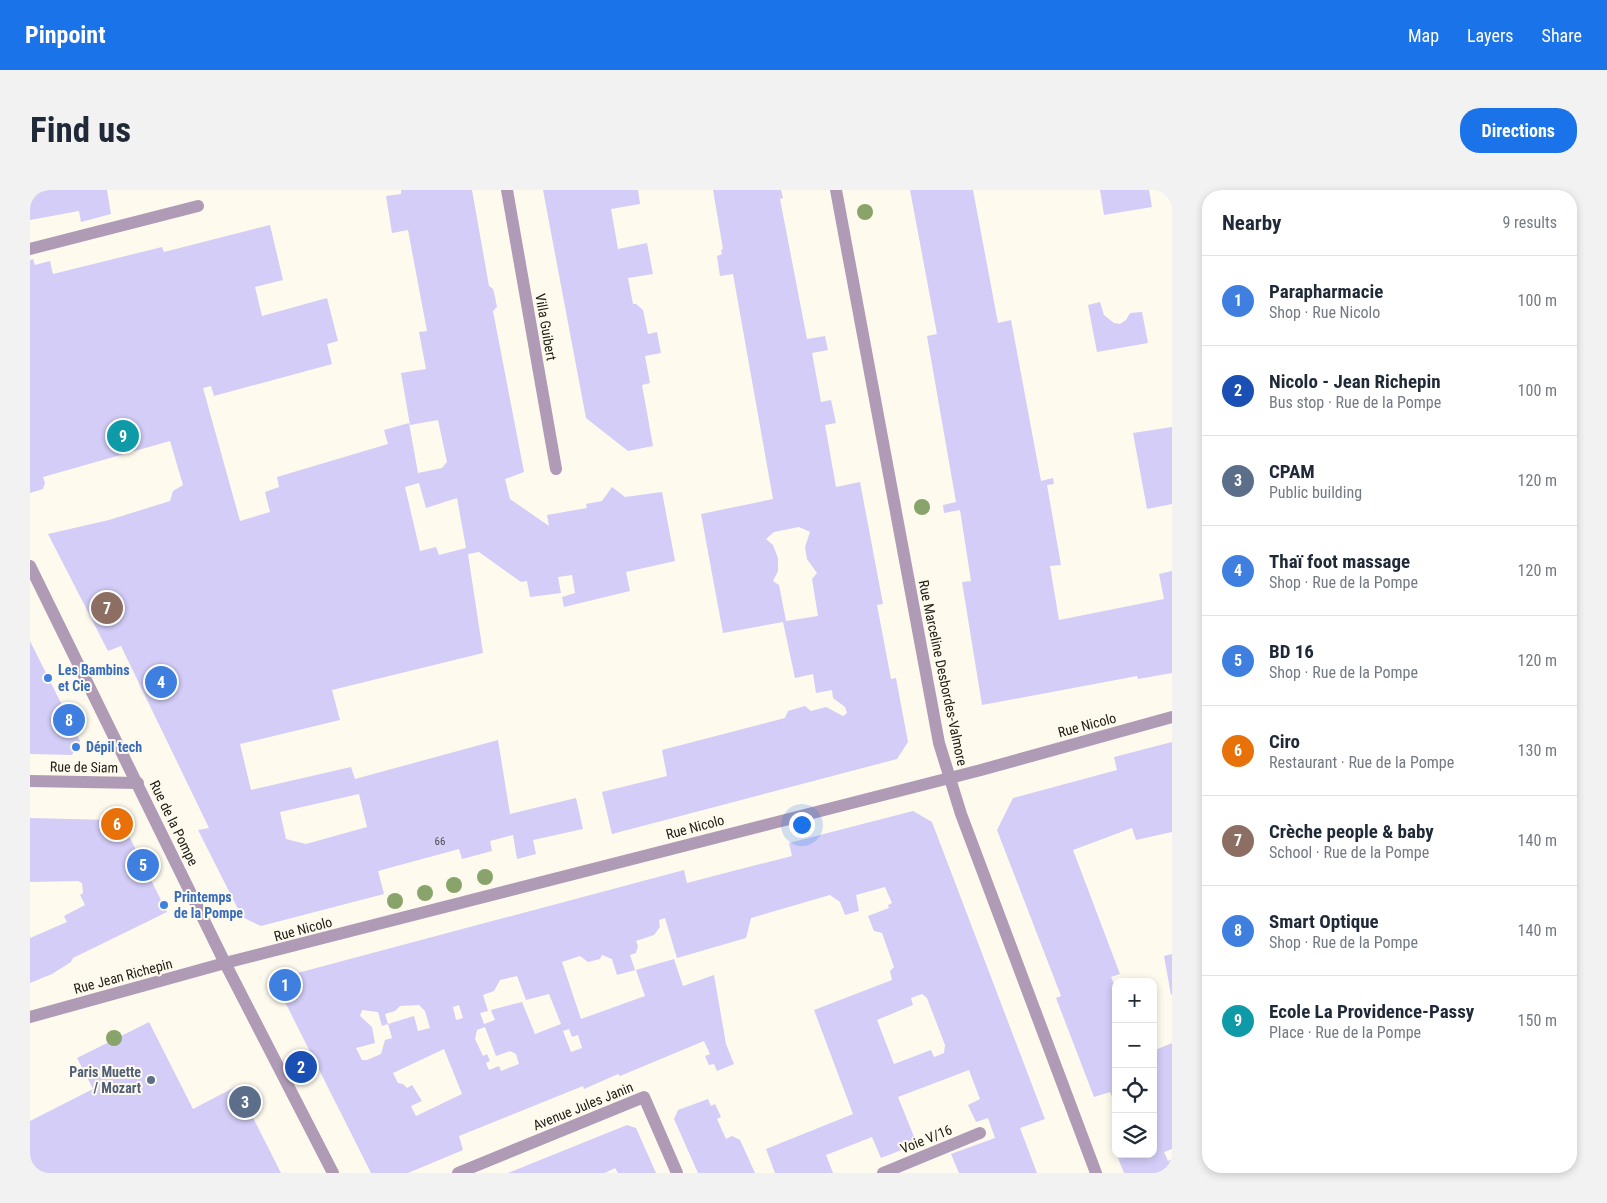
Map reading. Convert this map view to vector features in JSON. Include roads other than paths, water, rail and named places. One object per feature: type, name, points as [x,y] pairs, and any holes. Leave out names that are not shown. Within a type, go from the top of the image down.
[{"type":"street","name":"Villa Guibert","points":[[507,190],[556,469]]},
{"type":"street","name":"Rue Marceline Desbordes-Valmore","points":[[836,190],[939,743],[964,823],[1096,1173]]},
{"type":"street","points":[[30,249],[198,206]]},
{"type":"street","name":"Rue de la Pompe","points":[[30,566],[225,963],[333,1173]]},
{"type":"street","name":"Rue Nicolo","points":[[225,963],[950,777],[1172,717]]},
{"type":"street","name":"Rue de Siam","points":[[30,781],[138,783]]},
{"type":"street","name":"Rue Jean Richepin","points":[[30,1018],[225,963]]},
{"type":"street","name":"Avenue Jules Janin","points":[[458,1173],[644,1097],[677,1173]]},
{"type":"street","name":"Voie V/16","points":[[882,1173],[980,1133]]},
{"type":"place","name":"Ecole La Providence-Passy","points":[[123,436]]},
{"type":"place","name":"Crèche people & baby","points":[[107,608]]},
{"type":"place","name":"Les Bambins et Cie","points":[[48,678]]},
{"type":"place","name":"Thaï foot massage","points":[[161,682]]},
{"type":"place","name":"Smart Optique","points":[[69,720]]},
{"type":"place","name":"Dépil tech","points":[[76,747]]},
{"type":"place","name":"Ciro","points":[[117,824]]},
{"type":"place","name":"BD 16","points":[[143,865]]},
{"type":"place","name":"Printemps de la Pompe","points":[[164,905]]},
{"type":"place","name":"Parapharmacie","points":[[285,985]]},
{"type":"place","name":"Nicolo - Jean Richepin","points":[[301,1067]]},
{"type":"place","name":"Paris Muette / Mozart","points":[[151,1080]]},
{"type":"place","name":"CPAM","points":[[245,1102]]}]
